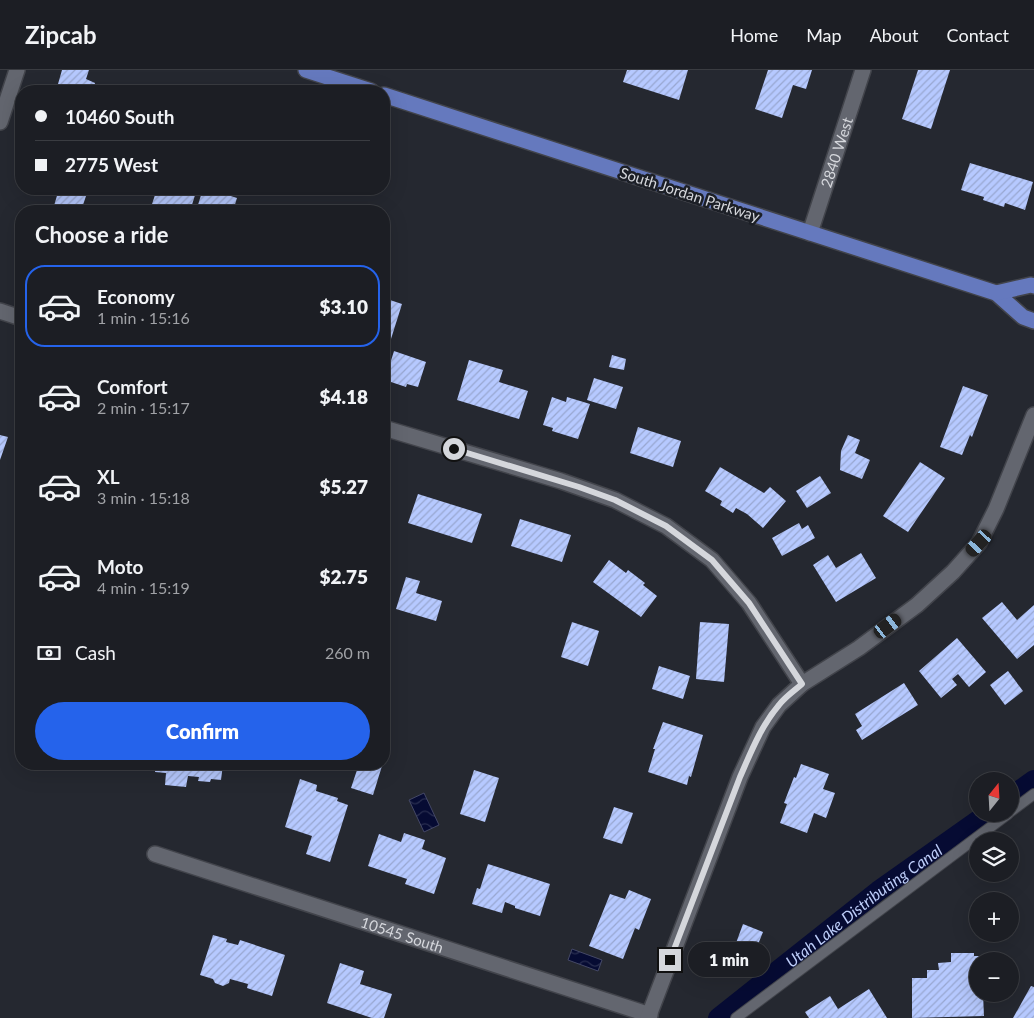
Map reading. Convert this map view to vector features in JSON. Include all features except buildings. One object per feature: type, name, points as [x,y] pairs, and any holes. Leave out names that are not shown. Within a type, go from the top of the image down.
[{"type":"main road","points":[[306,70],[327,73],[356,85]]},
{"type":"main road","name":"South Jordan Parkway","points":[[390,97],[996,293],[1022,317],[1034,321]]},
{"type":"main road","points":[[996,293],[1031,285],[1034,286]]},
{"type":"street","points":[[0,122],[17,70]]},
{"type":"street","name":"2840 West","points":[[810,233],[863,70]]},
{"type":"street","points":[[0,311],[15,316]]},
{"type":"street","points":[[649,1017],[740,777],[763,727],[779,705],[802,684],[860,648],[917,605],[953,572],[979,543],[996,510],[1034,414]]},
{"type":"street","points":[[390,430],[561,481],[615,500],[666,526],[712,560],[743,596],[802,684]]},
{"type":"street","name":"10545 South","points":[[155,854],[649,1017]]},
{"type":"lane","points":[[1019,805],[1034,794]]},
{"type":"lane","points":[[736,1018],[997,822]]},
{"type":"water","points":[[424,793],[439,825],[424,832],[409,800]]},
{"type":"water","points":[[572,949],[602,960],[598,971],[568,960]]},
{"type":"waterway","name":"Utah Lake Distributing Canal","points":[[1019,791],[1034,780]]},
{"type":"waterway","name":"Utah Lake Distributing Canal","points":[[718,1018],[878,891],[976,822]]},
{"type":"route","points":[[454,449],[561,481],[615,500],[666,526],[712,560],[749,603],[802,684],[779,705],[763,727],[740,777],[670,960]]}]
